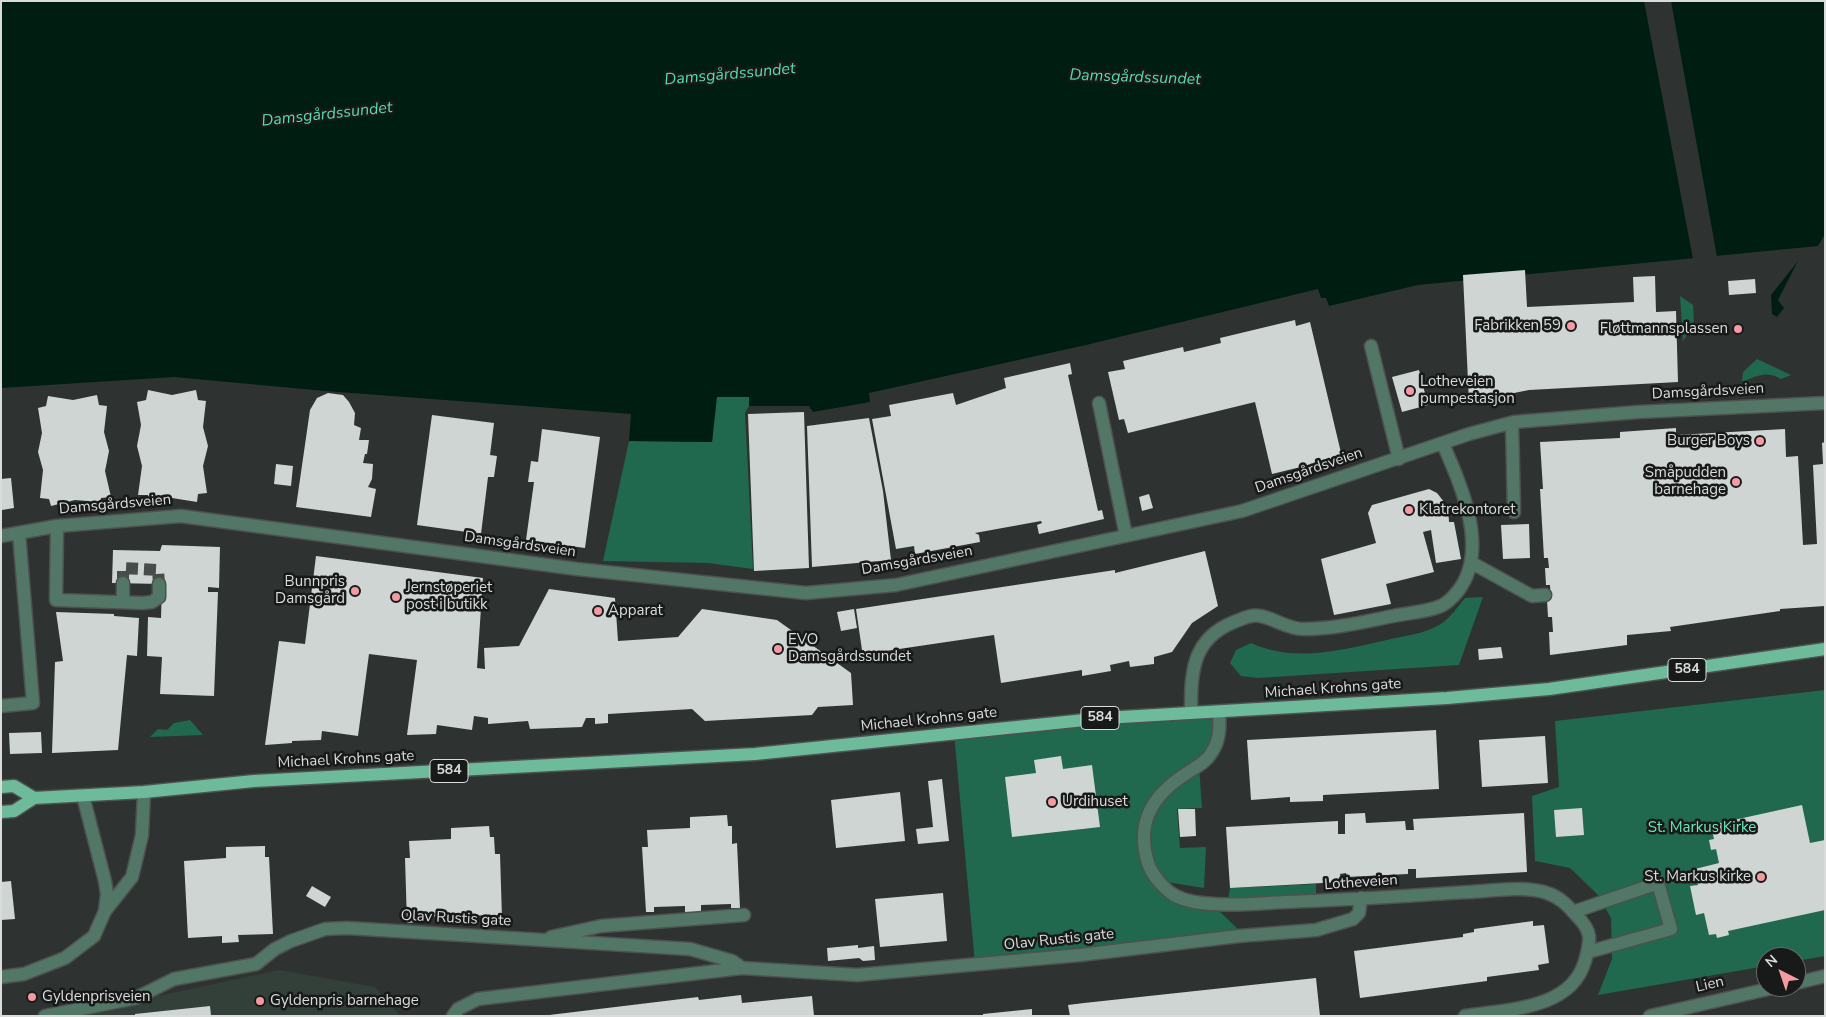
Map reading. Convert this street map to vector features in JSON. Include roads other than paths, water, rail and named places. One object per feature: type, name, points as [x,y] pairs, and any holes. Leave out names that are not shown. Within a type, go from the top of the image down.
[{"type":"main road","name":"Michael Krohns gate","points":[[1,812],[14,811],[34,798],[144,792],[254,781],[754,754],[1104,718],[1192,714],[1549,689],[1825,649]]},
{"type":"main road","points":[[1,787],[14,786],[34,798]]},
{"type":"street","points":[[1371,346],[1399,458]]},
{"type":"street","points":[[1099,403],[1126,536]]},
{"type":"street","name":"Damsgårdsveien","points":[[1,536],[57,526],[181,516],[577,569],[806,593],[896,585],[1242,511],[1484,429],[1512,423],[1574,417],[1825,403]]},
{"type":"street","points":[[1512,423],[1514,512]]},
{"type":"street","points":[[1192,714],[1191,673],[1201,648],[1212,635],[1227,625],[1249,616],[1260,616],[1301,629],[1347,626],[1441,606],[1466,581],[1472,563],[1473,551],[1467,511],[1460,484],[1443,444]]},
{"type":"street","points":[[57,526],[56,600],[88,607],[123,602],[152,602],[159,597],[159,584]]},
{"type":"street","points":[[1,706],[33,703],[19,532]]},
{"type":"street","points":[[1472,563],[1532,596],[1544,595]]},
{"type":"street","points":[[123,583],[123,602]]},
{"type":"street","name":"Lotheveien","points":[[1220,712],[1218,741],[1212,753],[1203,763],[1159,794],[1148,813],[1144,831],[1145,851],[1149,866],[1158,881],[1174,895],[1211,903],[1333,902],[1361,898],[1512,890],[1546,892],[1561,900],[1585,925],[1589,935],[1588,952],[1579,978],[1559,995],[1542,1002],[1465,1016]]},
{"type":"street","points":[[1,977],[24,974],[64,958],[94,936],[105,911],[132,877],[142,835],[144,792]]},
{"type":"street","points":[[83,796],[105,881],[107,894],[105,911]]},
{"type":"street","points":[[1573,912],[1658,883],[1671,929],[1588,952]]},
{"type":"street","name":"Olav Rustis gate","points":[[453,1016],[458,1009],[478,999],[742,968],[857,974],[1045,958],[1316,930],[1353,919],[1359,913],[1361,898]]},
{"type":"street","points":[[539,940],[601,926],[744,916]]},
{"type":"street","name":"Olav Rustis gate","points":[[45,1016],[136,998],[174,979],[256,964],[275,949],[325,929],[348,928],[690,949],[732,961],[742,968]]},
{"type":"street","points":[[1806,981],[1825,976]]},
{"type":"street","name":"Lien","points":[[1650,1016],[1756,992]]},
{"type":"water","name":"Damsgårdssundet","points":[[1,1],[1825,1],[1825,234],[1818,246],[1418,285],[1329,306],[1326,298],[1321,298],[1318,289],[1086,345],[869,393],[870,402],[813,412],[809,406],[749,406],[749,397],[717,397],[712,442],[629,441],[631,414],[325,391],[174,377],[1,388]]},
{"type":"water","points":[[1798,261],[1778,300],[1784,308],[1777,317],[1772,314],[1771,295]]},
{"type":"tunnel","points":[[123,583],[123,568],[158,570],[159,584]]},
{"type":"place","name":"Fabrikken 59","points":[[1571,326]]},
{"type":"place","name":"Fløttmannsplassen","points":[[1738,329]]},
{"type":"place","name":"Lotheveien pumpestasjon","points":[[1410,391]]},
{"type":"place","name":"Burger Boys","points":[[1760,441]]},
{"type":"place","name":"Småpudden barnehage","points":[[1736,482]]},
{"type":"place","name":"Klatrekontoret","points":[[1409,510]]},
{"type":"place","name":"Bunnpris Damsgård","points":[[355,591]]},
{"type":"place","name":"Jernstøperiet post i butikk","points":[[396,597]]},
{"type":"place","name":"Apparat","points":[[598,611]]},
{"type":"place","name":"EVO Damsgårdssundet","points":[[778,649]]},
{"type":"place","name":"Urdihuset","points":[[1052,802]]},
{"type":"place","name":"St. Markus kirke","points":[[1761,877]]},
{"type":"place","name":"Gyldenprisveien","points":[[32,997]]},
{"type":"place","name":"Gyldenpris barnehage","points":[[260,1001]]},
{"type":"park label","name":"St. Markus Kirke","points":[[1702,828]]}]
